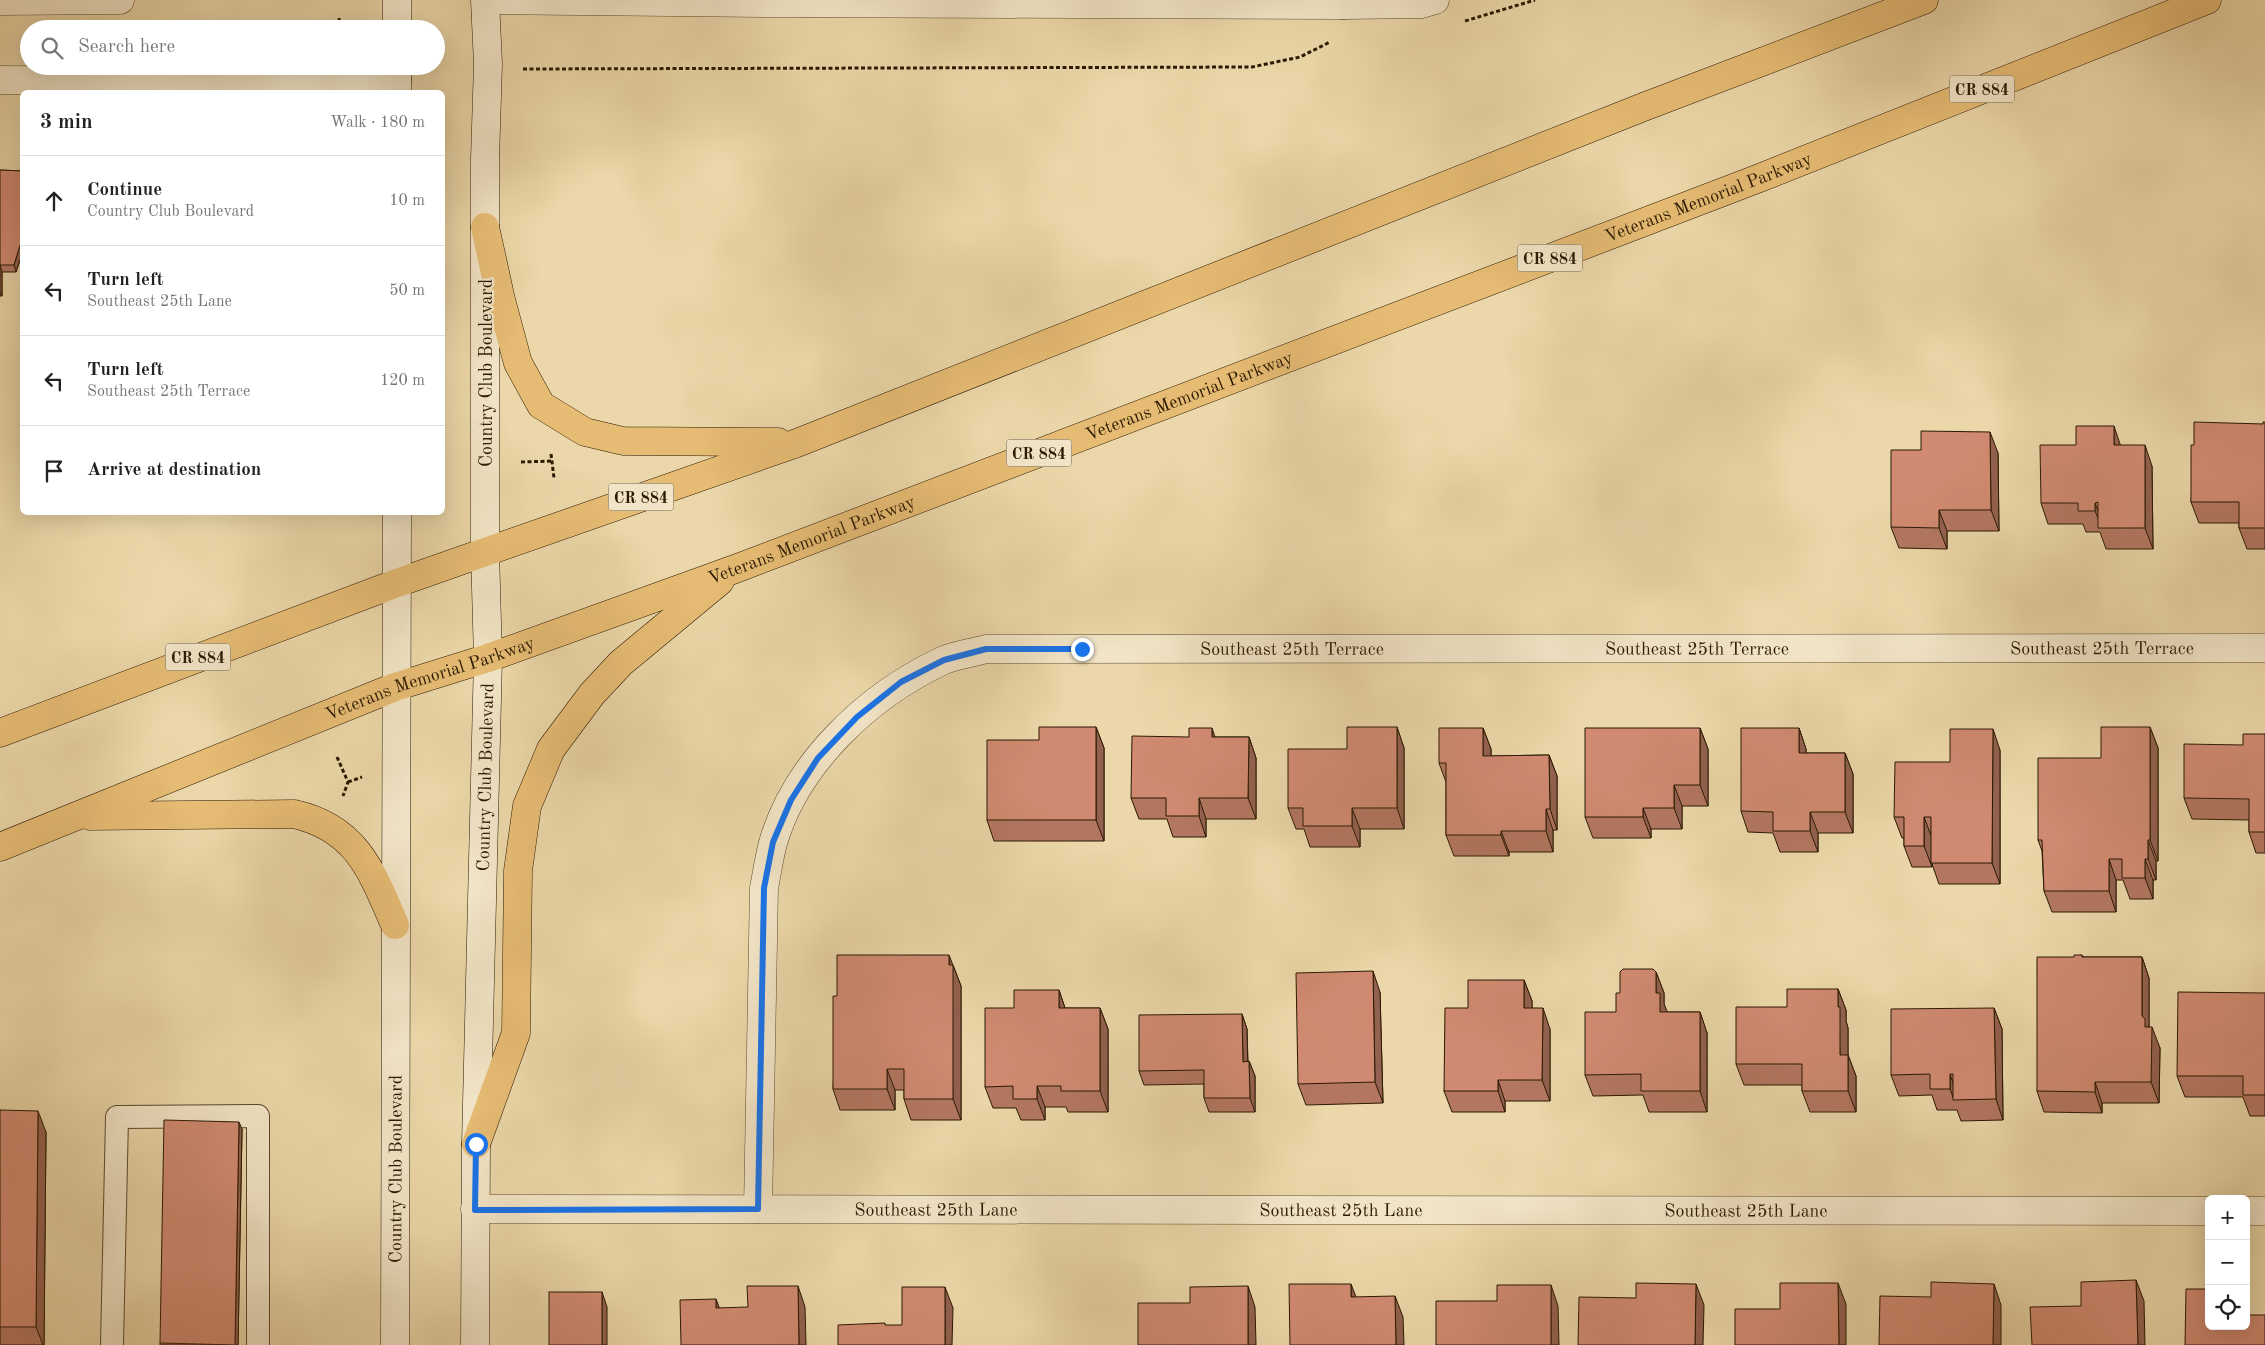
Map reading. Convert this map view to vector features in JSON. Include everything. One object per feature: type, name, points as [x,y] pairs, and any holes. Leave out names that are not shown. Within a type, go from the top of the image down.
[{"type":"highway","name":"CR 884","points":[[0,733],[397,583],[797,443],[1663,100],[1924,0]]},
{"type":"highway","name":"Veterans Memorial Parkway","points":[[0,847],[395,687],[488,658],[734,569],[1757,179],[2207,0]]},
{"type":"highway","points":[[485,227],[501,300],[518,363],[541,405],[585,432],[623,440],[797,443]]},
{"type":"highway","points":[[476,1144],[516,1033],[518,871],[527,806],[551,749],[592,694],[621,663],[734,569]]},
{"type":"highway","points":[[76,816],[294,814],[313,818],[351,842],[374,877],[395,925]]},
{"type":"street","points":[[0,1],[120,0]]},
{"type":"street","points":[[396,0],[396,20]]},
{"type":"street","points":[[486,0],[764,3],[1422,4],[1435,0]]},
{"type":"street","name":"Country Club Boulevard","points":[[474,1345],[476,1144],[488,658],[485,552],[484,159],[488,70],[486,0]]},
{"type":"street","points":[[0,80],[325,82],[396,79]]},
{"type":"street","name":"Country Club Boulevard","points":[[395,1345],[395,687],[397,515]]},
{"type":"street","name":"Southeast 25th Terrace","points":[[758,1209],[764,888],[773,842],[791,800],[818,758],[857,717],[901,682],[944,660],[986,649],[2265,648]]},
{"type":"street","name":"Southeast 25th Lane","points":[[475,1210],[2205,1211]]},
{"type":"street","points":[[2250,1211],[2265,1211]]},
{"type":"lane","points":[[112,1345],[117,1117],[239,1116],[258,1116],[258,1345]]},
{"type":"path","points":[[1464,21],[1535,0]]},
{"type":"path","points":[[488,70],[1252,67],[1300,57],[1335,39]]},
{"type":"path","points":[[519,462],[553,461]]},
{"type":"path","points":[[337,757],[348,782],[342,798]]},
{"type":"path","points":[[348,782],[363,776]]},
{"type":"building","points":[[0,170],[20,171],[20,246],[14,265],[0,265]]},
{"type":"building","points":[[2194,422],[2263,424],[2265,422],[2265,528],[2239,528],[2239,502],[2191,502],[2191,445],[2194,445]]},
{"type":"building","points":[[2076,426],[2114,426],[2114,445],[2145,445],[2145,528],[2098,528],[2098,502],[2095,503],[2095,511],[2078,511],[2078,503],[2041,503],[2040,445],[2076,445]]},
{"type":"building","points":[[1921,431],[1990,432],[1991,510],[1939,510],[1939,528],[1891,527],[1891,450],[1921,450]]},
{"type":"building","points":[[1039,727],[1096,727],[1096,820],[987,820],[987,740],[1039,740]]},
{"type":"building","points":[[1347,727],[1397,727],[1397,808],[1352,808],[1352,826],[1303,826],[1303,808],[1288,808],[1288,749],[1347,749]]},
{"type":"building","points":[[2101,727],[2150,727],[2150,840],[2148,840],[2148,859],[2145,859],[2145,878],[2122,878],[2122,859],[2109,859],[2109,891],[2044,891],[2042,840],[2038,840],[2038,758],[2101,758]]},
{"type":"building","points":[[1189,728],[1212,728],[1212,737],[1249,737],[1248,798],[1199,798],[1199,816],[1166,816],[1166,798],[1131,798],[1132,736],[1189,737]]},
{"type":"building","points":[[1439,728],[1483,728],[1483,756],[1549,755],[1550,809],[1546,809],[1546,831],[1501,831],[1501,835],[1446,835],[1446,763],[1439,763]]},
{"type":"building","points":[[1585,728],[1700,728],[1700,785],[1674,785],[1674,808],[1643,808],[1643,817],[1585,817]]},
{"type":"building","points":[[1741,728],[1799,728],[1799,753],[1845,753],[1845,812],[1810,812],[1810,831],[1773,831],[1773,812],[1741,811]]},
{"type":"building","points":[[1950,729],[1993,729],[1992,863],[1931,863],[1931,817],[1924,817],[1924,846],[1904,846],[1904,817],[1894,817],[1895,762],[1950,762]]},
{"type":"building","points":[[2243,734],[2265,734],[2265,832],[2249,832],[2249,799],[2184,798],[2184,744],[2243,745]]},
{"type":"building","points":[[837,955],[949,955],[949,965],[953,965],[953,1099],[904,1099],[904,1069],[887,1069],[887,1089],[833,1089],[833,996],[837,996]]},
{"type":"building","points":[[2074,955],[2082,955],[2082,957],[2142,957],[2142,1016],[2145,1019],[2145,1027],[2152,1027],[2151,1082],[2095,1082],[2095,1092],[2037,1091],[2037,957],[2074,957]]},
{"type":"building","points":[[1623,969],[1653,969],[1656,972],[1656,993],[1660,993],[1660,1012],[1700,1012],[1700,1091],[1641,1091],[1641,1074],[1585,1075],[1585,1012],[1616,1012],[1616,993],[1620,993],[1620,972]]},
{"type":"building","points":[[1373,971],[1375,1082],[1298,1084],[1296,973]]},
{"type":"building","points":[[1468,980],[1524,980],[1524,1008],[1543,1008],[1542,1080],[1498,1080],[1498,1091],[1444,1091],[1445,1008],[1468,1008]]},
{"type":"building","points":[[1787,989],[1838,989],[1840,1055],[1848,1055],[1848,1091],[1802,1091],[1802,1064],[1736,1064],[1736,1007],[1787,1007]]},
{"type":"building","points":[[1014,990],[1059,990],[1059,1008],[1100,1008],[1100,1091],[1061,1091],[1061,1086],[1037,1086],[1037,1099],[1013,1099],[1013,1086],[985,1087],[985,1008],[1014,1008]]},
{"type":"building","points":[[2178,992],[2265,993],[2265,1095],[2243,1095],[2243,1076],[2177,1076]]},
{"type":"building","points":[[1994,1008],[1996,1099],[1953,1100],[1953,1074],[1950,1074],[1950,1089],[1930,1089],[1930,1074],[1891,1075],[1891,1009]]},
{"type":"building","points":[[1242,1014],[1243,1062],[1249,1061],[1250,1098],[1204,1098],[1204,1070],[1139,1071],[1139,1015]]},
{"type":"building","points":[[0,1110],[38,1111],[36,1327],[0,1327]]},
{"type":"building","points":[[164,1120],[239,1122],[235,1345],[160,1343]]},
{"type":"building","points":[[2136,1280],[2138,1345],[2032,1345],[2030,1307],[2081,1306],[2081,1282]]},
{"type":"building","points":[[1931,1282],[1994,1284],[1993,1345],[1879,1345],[1880,1296],[1931,1297]]},
{"type":"building","points":[[1636,1283],[1696,1284],[1695,1345],[1578,1345],[1579,1297],[1636,1298]]},
{"type":"building","points":[[1780,1283],[1838,1283],[1839,1345],[1735,1345],[1735,1309],[1780,1309]]},
{"type":"building","points":[[1289,1284],[1351,1284],[1351,1297],[1395,1296],[1396,1345],[1290,1345]]},
{"type":"building","points":[[1497,1285],[1551,1285],[1551,1345],[1436,1345],[1436,1301],[1497,1301]]},
{"type":"building","points":[[747,1286],[798,1286],[799,1345],[681,1345],[680,1300],[716,1299],[716,1308],[748,1307]]},
{"type":"building","points":[[1248,1286],[1248,1345],[1138,1345],[1138,1303],[1190,1303],[1190,1287]]},
{"type":"building","points":[[902,1287],[945,1287],[945,1345],[838,1345],[838,1325],[885,1323],[885,1325],[902,1325]]},
{"type":"building","points":[[2186,1289],[2205,1289],[2205,1330],[2250,1330],[2250,1315],[2265,1315],[2265,1345],[2185,1345]]},
{"type":"building","points":[[549,1292],[602,1292],[602,1345],[549,1345]]},
{"type":"route","points":[[476,1144],[475,1210],[758,1209],[764,888],[773,842],[791,800],[818,758],[857,717],[901,682],[944,660],[986,649],[1082,649]]}]
